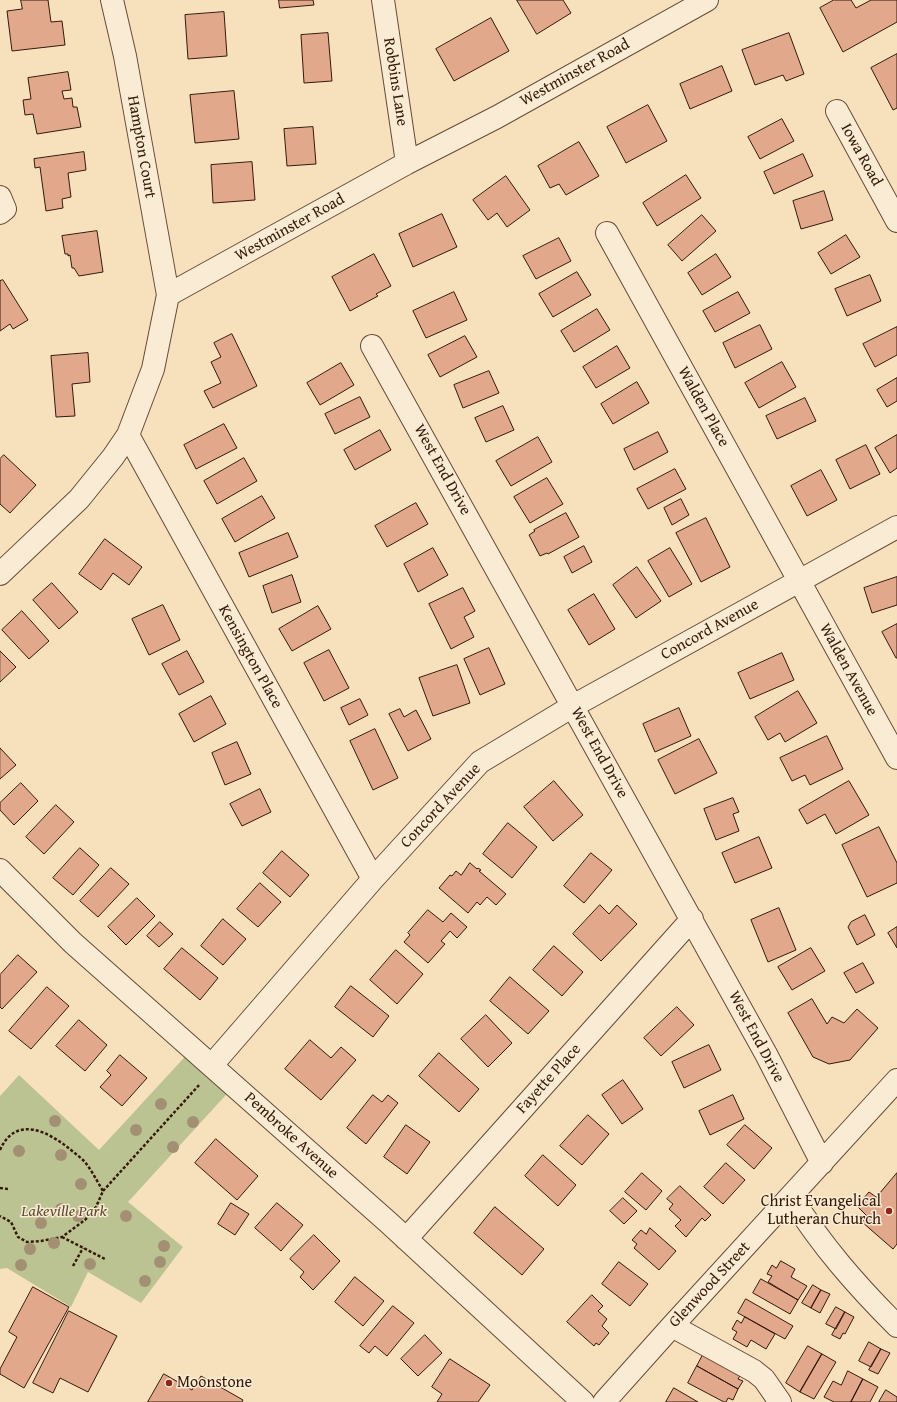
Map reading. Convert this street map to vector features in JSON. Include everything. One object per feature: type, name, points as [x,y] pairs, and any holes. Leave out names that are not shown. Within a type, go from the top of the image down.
[{"type":"street","name":"Hampton Court","points":[[112,0],[124,56],[168,295]]},
{"type":"street","name":"Robbins Lane","points":[[383,0],[407,163]]},
{"type":"street","name":"Westminster Road","points":[[168,295],[407,163],[497,117],[707,0]]},
{"type":"street","name":"Iowa Road","points":[[837,111],[897,221]]},
{"type":"street","points":[[0,197],[5,208],[0,213]]},
{"type":"street","name":"Walden Place","points":[[607,232],[800,581]]},
{"type":"street","points":[[0,574],[80,499],[128,434],[153,369],[168,295]]},
{"type":"street","name":"West End Drive","points":[[372,346],[692,919],[766,1054],[822,1163]]},
{"type":"street","name":"Kensington Place","points":[[128,434],[373,879]]},
{"type":"street","name":"Concord Avenue","points":[[214,1066],[373,879],[480,762],[573,706],[897,527]]},
{"type":"street","name":"Walden Avenue","points":[[800,581],[897,758]]},
{"type":"street","name":"Pembroke Avenue","points":[[3,881],[214,1066],[406,1239],[583,1402]]},
{"type":"street","name":"Fayette Place","points":[[406,1239],[692,919]]},
{"type":"street","name":"Glenwood Street","points":[[604,1402],[897,1080]]},
{"type":"street","points":[[791,1196],[810,1227],[842,1268],[897,1326]]},
{"type":"street","points":[[672,1326],[754,1371],[764,1379],[780,1402]]},
{"type":"path","points":[[0,1216],[11,1222],[18,1237],[27,1242],[41,1242],[62,1236],[85,1220],[96,1207],[103,1191],[214,1066]]},
{"type":"path","points":[[0,1150],[10,1134],[21,1130],[30,1129],[46,1133],[84,1161],[103,1191]]},
{"type":"path","points":[[0,1188],[8,1189]]},
{"type":"path","points":[[62,1236],[105,1258]]},
{"type":"path","points":[[73,1266],[83,1248]]},
{"type":"green space","name":"Lakeville Park","points":[[193,1048],[235,1085],[128,1202],[183,1247],[141,1303],[88,1272],[71,1307],[7,1268],[0,1269],[0,1096],[19,1075],[99,1150]]},
{"type":"building","points":[[21,0],[48,0],[51,22],[62,21],[65,45],[12,51],[7,11],[22,9]]},
{"type":"building","points":[[279,0],[313,0],[314,5],[280,8]]},
{"type":"building","points":[[517,0],[563,0],[571,13],[537,34]]},
{"type":"building","points":[[834,0],[851,0],[856,8],[871,0],[897,0],[897,22],[843,52],[820,8]]},
{"type":"building","points":[[224,12],[227,56],[188,59],[185,15]]},
{"type":"building","points":[[491,18],[509,51],[454,81],[436,49]]},
{"type":"building","points":[[328,33],[332,81],[304,83],[301,35]]},
{"type":"building","points":[[789,33],[804,74],[786,81],[783,75],[755,85],[742,50]]},
{"type":"building","points":[[897,54],[897,108],[893,110],[871,68]]},
{"type":"building","points":[[722,66],[732,91],[690,109],[680,84]]},
{"type":"building","points":[[68,72],[71,90],[62,91],[64,99],[72,98],[73,107],[77,107],[81,127],[37,134],[33,114],[25,115],[23,100],[31,99],[28,78]]},
{"type":"building","points":[[234,91],[239,139],[195,143],[190,95]]},
{"type":"building","points":[[648,105],[667,141],[626,163],[607,127]]},
{"type":"building","points":[[782,119],[794,141],[760,159],[748,137]]},
{"type":"building","points":[[313,127],[316,164],[287,166],[284,129]]},
{"type":"building","points":[[579,142],[599,176],[566,195],[559,184],[550,188],[538,166]]},
{"type":"building","points":[[84,152],[86,170],[68,173],[71,197],[62,199],[63,208],[46,211],[40,167],[35,168],[34,159]]},
{"type":"building","points":[[803,154],[813,176],[774,194],[764,172]]},
{"type":"building","points":[[252,162],[255,200],[213,203],[211,165]]},
{"type":"building","points":[[686,175],[701,198],[657,226],[643,203]]},
{"type":"building","points":[[506,176],[530,210],[507,227],[497,213],[488,220],[473,200]]},
{"type":"building","points":[[824,191],[833,220],[801,229],[793,201]]},
{"type":"building","points":[[442,214],[457,247],[413,267],[399,234]]},
{"type":"building","points":[[702,215],[716,231],[682,261],[668,245]]},
{"type":"building","points":[[97,231],[103,272],[79,276],[74,268],[72,268],[70,255],[68,256],[68,254],[65,254],[62,236]]},
{"type":"building","points":[[846,235],[860,257],[831,274],[818,253]]},
{"type":"building","points":[[559,238],[571,261],[536,279],[523,256]]},
{"type":"building","points":[[374,254],[391,286],[376,294],[378,296],[350,311],[332,277]]},
{"type":"building","points":[[716,254],[731,277],[702,295],[688,273]]},
{"type":"building","points":[[577,272],[591,295],[553,317],[539,294]]},
{"type":"building","points":[[870,275],[881,301],[847,316],[835,289]]},
{"type":"building","points":[[3,280],[28,320],[13,329],[10,324],[0,331],[0,281]]},
{"type":"building","points":[[454,292],[467,320],[426,338],[413,311]]},
{"type":"building","points":[[738,292],[750,313],[715,332],[703,311]]},
{"type":"building","points":[[597,309],[610,330],[574,352],[561,331]]},
{"type":"building","points":[[760,325],[772,349],[735,368],[723,343]]},
{"type":"building","points":[[897,327],[897,355],[875,367],[863,344]]},
{"type":"building","points":[[232,334],[257,386],[213,408],[204,391],[221,383],[211,362],[221,357],[214,343]]},
{"type":"building","points":[[465,336],[477,357],[440,377],[428,355]]},
{"type":"building","points":[[617,346],[630,368],[596,388],[583,367]]},
{"type":"building","points":[[88,353],[90,382],[72,384],[75,416],[56,417],[51,356]]},
{"type":"building","points":[[782,362],[796,387],[759,408],[745,383]]},
{"type":"building","points":[[341,363],[354,385],[320,405],[307,383]]},
{"type":"building","points":[[489,371],[499,393],[463,408],[454,385]]},
{"type":"building","points":[[897,378],[897,401],[887,407],[877,390]]},
{"type":"building","points":[[637,382],[649,403],[613,424],[601,404]]},
{"type":"building","points":[[360,397],[370,417],[335,434],[325,414]]},
{"type":"building","points":[[805,398],[816,421],[777,439],[766,416]]},
{"type":"building","points":[[503,406],[514,430],[486,442],[475,418]]},
{"type":"building","points":[[224,424],[237,448],[196,469],[184,445]]},
{"type":"building","points":[[380,430],[391,450],[355,470],[344,450]]},
{"type":"building","points":[[658,432],[668,452],[634,470],[624,449]]},
{"type":"building","points":[[897,435],[897,468],[890,473],[875,448]]},
{"type":"building","points":[[538,437],[552,462],[511,486],[496,461]]},
{"type":"building","points":[[866,445],[880,474],[850,489],[836,460]]},
{"type":"building","points":[[4,455],[36,485],[10,513],[0,504],[0,459]]},
{"type":"building","points":[[244,458],[257,481],[217,504],[204,481]]},
{"type":"building","points":[[675,469],[686,489],[648,509],[637,489]]},
{"type":"building","points":[[821,470],[837,500],[807,516],[791,486]]},
{"type":"building","points":[[547,478],[563,504],[530,523],[514,497]]},
{"type":"building","points":[[262,496],[275,518],[235,542],[222,519]]},
{"type":"building","points":[[681,499],[689,515],[672,525],[664,508]]},
{"type":"building","points":[[416,503],[428,524],[387,547],[375,526]]},
{"type":"building","points":[[566,513],[579,537],[548,554],[547,553],[540,556],[529,535],[535,531],[534,530]]},
{"type":"building","points":[[706,518],[730,567],[701,582],[676,533]]},
{"type":"building","points":[[288,533],[298,557],[249,577],[239,553]]},
{"type":"building","points":[[105,539],[142,567],[129,585],[113,573],[101,590],[79,574]]},
{"type":"building","points":[[584,546],[592,562],[572,573],[564,557]]},
{"type":"building","points":[[433,548],[448,575],[418,592],[404,564]]},
{"type":"building","points":[[670,548],[692,584],[669,597],[648,561]]},
{"type":"building","points":[[637,567],[661,601],[636,618],[613,585]]},
{"type":"building","points":[[292,575],[301,602],[272,613],[263,586]]},
{"type":"building","points":[[897,577],[897,605],[872,613],[864,588]]},
{"type":"building","points":[[52,583],[78,612],[59,629],[33,600]]},
{"type":"building","points":[[463,588],[475,611],[464,617],[474,637],[451,649],[429,604]]},
{"type":"building","points":[[594,594],[615,629],[589,645],[568,610]]},
{"type":"building","points":[[163,605],[180,640],[149,655],[132,619]]},
{"type":"building","points":[[318,606],[331,629],[292,651],[279,629]]},
{"type":"building","points":[[22,611],[49,641],[29,659],[2,630]]},
{"type":"building","points":[[897,624],[897,658],[896,658],[882,632]]},
{"type":"building","points":[[489,648],[505,684],[480,695],[464,659]]},
{"type":"building","points":[[329,650],[349,688],[324,701],[304,663]]},
{"type":"building","points":[[0,651],[16,667],[0,682]]},
{"type":"building","points":[[187,651],[204,682],[179,695],[162,664]]},
{"type":"building","points":[[782,653],[794,680],[750,699],[738,673]]},
{"type":"building","points":[[457,665],[470,703],[433,716],[419,678]]},
{"type":"building","points":[[798,691],[817,723],[785,742],[780,733],[768,740],[755,717]]},
{"type":"building","points":[[211,696],[226,724],[194,742],[179,714]]},
{"type":"building","points":[[360,699],[368,715],[349,725],[341,708]]},
{"type":"building","points":[[679,708],[691,736],[655,752],[643,724]]},
{"type":"building","points":[[400,709],[404,717],[416,710],[431,739],[408,751],[389,714]]},
{"type":"building","points":[[375,729],[398,778],[373,790],[350,741]]},
{"type":"building","points":[[827,736],[843,769],[810,785],[805,775],[792,781],[780,758]]},
{"type":"building","points":[[699,739],[717,773],[675,794],[658,760]]},
{"type":"building","points":[[237,742],[251,774],[225,785],[212,753]]},
{"type":"building","points":[[0,748],[16,765],[0,779]]},
{"type":"building","points":[[554,781],[583,815],[553,841],[524,807]]},
{"type":"building","points":[[849,781],[869,815],[836,834],[825,814],[807,824],[799,810]]},
{"type":"building","points":[[21,783],[38,801],[14,825],[0,810],[0,803]]},
{"type":"building","points":[[260,789],[271,812],[242,826],[230,804]]},
{"type":"building","points":[[733,798],[739,812],[733,814],[739,831],[716,840],[704,809]]},
{"type":"building","points":[[56,805],[74,822],[44,854],[26,837]]},
{"type":"building","points":[[508,823],[537,847],[512,878],[483,854]]},
{"type":"building","points":[[879,827],[897,863],[897,883],[867,897],[842,845]]},
{"type":"building","points":[[759,837],[772,868],[735,883],[722,853]]},
{"type":"building","points":[[80,848],[99,865],[73,895],[53,878]]},
{"type":"building","points":[[282,851],[309,875],[290,897],[263,873]]},
{"type":"building","points":[[591,853],[612,870],[584,903],[564,886]]},
{"type":"building","points":[[470,863],[477,869],[478,868],[481,870],[479,871],[506,894],[496,905],[487,897],[480,905],[477,902],[468,913],[439,888],[450,875],[452,876],[456,871],[461,875]]},
{"type":"building","points":[[111,868],[129,884],[98,917],[80,901]]},
{"type":"building","points":[[260,883],[281,902],[258,927],[237,909]]},
{"type":"building","points":[[137,898],[155,916],[126,945],[108,927]]},
{"type":"building","points":[[600,905],[609,914],[617,905],[637,924],[601,961],[573,934]]},
{"type":"building","points":[[779,908],[796,950],[768,962],[751,920]]},
{"type":"building","points":[[428,910],[443,922],[451,913],[467,927],[457,938],[450,931],[441,941],[445,944],[428,963],[404,942],[410,935],[408,933]]},
{"type":"building","points":[[865,915],[875,935],[857,945],[848,927],[851,922]]},
{"type":"building","points":[[223,919],[246,939],[223,965],[201,946]]},
{"type":"building","points":[[160,922],[173,934],[159,947],[147,936]]},
{"type":"building","points":[[897,927],[897,948],[888,933]]},
{"type":"building","points":[[554,946],[583,972],[562,996],[533,970]]},
{"type":"building","points":[[182,948],[218,978],[200,1000],[164,969]]},
{"type":"building","points":[[811,948],[825,971],[792,990],[778,967]]},
{"type":"building","points":[[396,950],[423,974],[397,1004],[370,980]]},
{"type":"building","points":[[18,955],[37,972],[2,1009],[0,1007],[0,975]]},
{"type":"building","points":[[863,963],[874,983],[856,993],[844,973]]},
{"type":"building","points":[[510,977],[549,1011],[528,1034],[490,1001]]},
{"type":"building","points":[[351,986],[389,1016],[373,1037],[335,1007]]},
{"type":"building","points":[[47,987],[69,1006],[31,1049],[9,1031]]},
{"type":"building","points":[[812,999],[827,1024],[832,1017],[844,1023],[857,1009],[878,1028],[850,1060],[829,1064],[813,1057],[788,1013]]},
{"type":"building","points":[[677,1007],[694,1025],[661,1056],[644,1038]]},
{"type":"building","points":[[486,1015],[512,1043],[488,1067],[461,1039]]},
{"type":"building","points":[[79,1020],[107,1045],[85,1071],[56,1046]]},
{"type":"building","points":[[310,1040],[331,1058],[341,1047],[356,1060],[321,1100],[285,1069]]},
{"type":"building","points":[[709,1045],[721,1070],[684,1088],[672,1062]]},
{"type":"building","points":[[439,1053],[479,1089],[459,1112],[419,1076]]},
{"type":"building","points":[[120,1055],[147,1078],[122,1106],[100,1087],[111,1075],[107,1071]]},
{"type":"building","points":[[623,1080],[643,1109],[622,1124],[602,1095]]},
{"type":"building","points":[[373,1095],[382,1102],[388,1095],[398,1103],[366,1144],[347,1128]]},
{"type":"building","points":[[733,1095],[744,1119],[710,1135],[699,1111]]},
{"type":"building","points":[[588,1115],[609,1134],[582,1165],[560,1146]]},
{"type":"building","points":[[406,1125],[430,1142],[407,1174],[384,1157]]},
{"type":"building","points":[[745,1125],[772,1148],[754,1169],[727,1145]]},
{"type":"building","points":[[216,1139],[258,1176],[237,1200],[195,1163]]},
{"type":"building","points":[[543,1155],[576,1185],[558,1206],[525,1176]]},
{"type":"building","points":[[726,1163],[745,1180],[723,1204],[704,1187]]},
{"type":"building","points":[[642,1173],[662,1191],[646,1210],[625,1192]]},
{"type":"building","points":[[897,1173],[897,1244],[893,1249],[862,1222],[867,1216],[857,1206],[869,1192],[876,1197]]},
{"type":"building","points":[[680,1186],[711,1215],[705,1221],[702,1218],[686,1237],[675,1226],[681,1220],[669,1209],[673,1204],[667,1199]]},
{"type":"building","points":[[623,1198],[637,1211],[624,1224],[610,1211]]},
{"type":"building","points":[[231,1203],[249,1214],[235,1235],[218,1224]]},
{"type":"building","points":[[277,1203],[303,1225],[281,1251],[255,1228]]},
{"type":"building","points":[[495,1207],[544,1249],[522,1275],[474,1233]]},
{"type":"building","points":[[650,1228],[676,1251],[659,1270],[634,1248],[637,1244],[632,1240],[641,1230],[646,1234]]},
{"type":"building","points":[[314,1235],[340,1261],[313,1290],[300,1277],[304,1272],[290,1259]]},
{"type":"building","points":[[781,1261],[795,1269],[791,1277],[807,1286],[798,1300],[768,1282],[772,1276],[767,1274],[772,1265],[776,1268]]},
{"type":"building","points":[[619,1262],[648,1284],[630,1306],[602,1284]]},
{"type":"building","points":[[355,1277],[384,1301],[363,1326],[335,1302]]},
{"type":"building","points":[[761,1279],[798,1300],[790,1314],[753,1293]]},
{"type":"building","points":[[813,1285],[821,1290],[811,1308],[802,1303]]},
{"type":"building","points":[[33,1287],[69,1307],[24,1388],[0,1374],[0,1369],[17,1337],[9,1332]]},
{"type":"building","points":[[821,1290],[830,1294],[820,1313],[811,1308]]},
{"type":"building","points":[[592,1295],[603,1306],[598,1311],[607,1319],[602,1326],[609,1333],[599,1345],[596,1343],[594,1346],[567,1322]]},
{"type":"building","points":[[746,1299],[793,1326],[785,1339],[738,1313]]},
{"type":"building","points":[[393,1306],[414,1323],[387,1356],[375,1346],[369,1353],[360,1346]]},
{"type":"building","points":[[836,1307],[845,1312],[836,1329],[826,1324]]},
{"type":"building","points":[[69,1311],[117,1336],[88,1392],[60,1378],[53,1393],[33,1383]]},
{"type":"building","points":[[845,1312],[854,1317],[845,1334],[843,1333],[840,1339],[832,1335]]},
{"type":"building","points":[[745,1317],[775,1334],[766,1349],[751,1340],[747,1347],[733,1339],[737,1332],[732,1329],[737,1320],[741,1323]]},
{"type":"building","points":[[425,1335],[442,1353],[418,1376],[401,1359]]},
{"type":"building","points":[[869,1342],[881,1349],[871,1367],[859,1361]]},
{"type":"building","points":[[808,1346],[822,1354],[800,1392],[786,1383]]},
{"type":"building","points":[[881,1349],[890,1353],[878,1374],[869,1370]]},
{"type":"building","points":[[704,1353],[741,1374],[738,1379],[743,1381],[738,1389],[697,1366]]},
{"type":"building","points":[[822,1354],[836,1362],[814,1399],[800,1392]]},
{"type":"building","points":[[450,1359],[490,1385],[478,1402],[437,1402],[442,1394],[432,1387]]},
{"type":"building","points":[[697,1366],[738,1389],[733,1400],[728,1398],[726,1402],[724,1402],[688,1383]]},
{"type":"building","points":[[848,1371],[863,1379],[851,1402],[834,1402],[824,1397],[833,1381],[841,1385]]},
{"type":"building","name":"Moonstone","points":[[164,1374],[192,1390],[201,1376],[243,1400],[242,1402],[148,1402]]},
{"type":"building","points":[[863,1379],[878,1387],[870,1402],[851,1402]]},
{"type":"building","points":[[674,1388],[698,1402],[666,1402]]},
{"type":"building","points":[[886,1390],[897,1397],[897,1402],[879,1402]]},
{"type":"place","name":"Christ Evangelical Lutheran Church","points":[[889,1211]]},
{"type":"place","name":"Moonstone","points":[[169,1383]]}]
